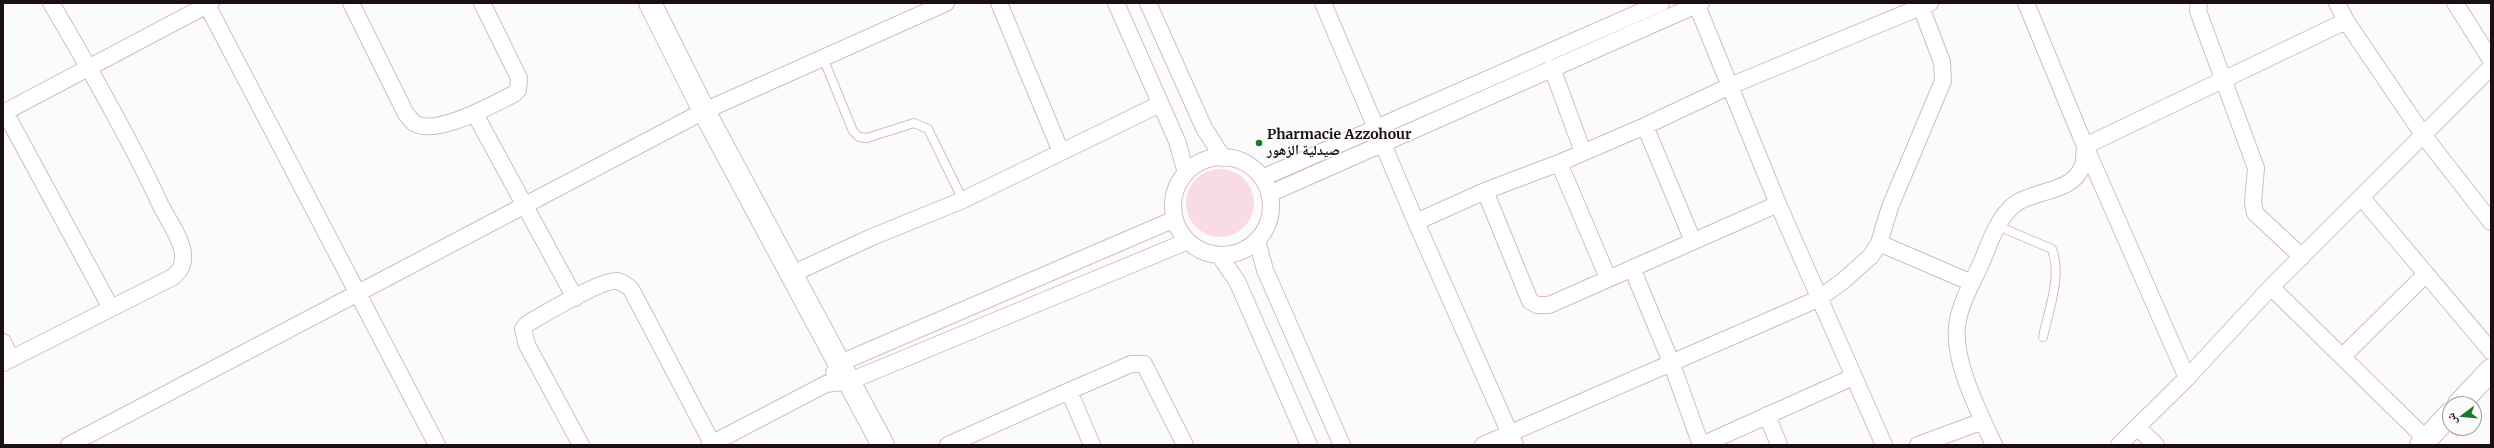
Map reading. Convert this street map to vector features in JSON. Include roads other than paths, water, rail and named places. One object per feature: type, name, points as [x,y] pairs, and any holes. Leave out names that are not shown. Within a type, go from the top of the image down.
[{"type":"main road","points":[[650,3],[704,111],[883,445]]},
{"type":"main road","points":[[2467,396],[2491,370]]},
{"type":"main road","points":[[2424,442],[2442,423]]},
{"type":"street","points":[[3,342],[7,361],[173,277],[180,271],[183,263],[183,251],[156,194],[89,67],[52,3]]},
{"type":"street","points":[[351,3],[406,114],[415,123],[435,126],[475,114],[514,94],[519,85],[519,78],[482,3]]},
{"type":"street","points":[[69,445],[356,292],[526,206],[704,111],[946,3]]},
{"type":"street","points":[[999,3],[1061,152]]},
{"type":"street","points":[[1116,3],[1177,141],[1186,173]]},
{"type":"street","points":[[1148,3],[1204,128],[1223,158]]},
{"type":"street","points":[[1323,3],[1416,222],[1513,439]]},
{"type":"street","points":[[1269,194],[1380,135],[1661,3]]},
{"type":"street","points":[[2026,3],[2084,146],[2187,378]]},
{"type":"street","points":[[2199,3],[2198,10],[2256,168],[2253,203],[2255,213],[2302,257]]},
{"type":"street","points":[[2337,3],[2346,21],[2424,136],[2491,222]]},
{"type":"street","points":[[2455,3],[2491,60]]},
{"type":"street","points":[[111,308],[4,112],[208,4],[356,292],[437,445]]},
{"type":"street","points":[[1262,178],[1380,135],[1552,68],[1698,4],[1730,86],[1818,299],[1884,445]]},
{"type":"street","points":[[1416,222],[1485,191],[1559,163],[1730,86],[1925,5],[1942,62],[1943,81],[1890,207],[1879,242],[1871,256],[1843,281],[1818,299],[1671,362],[1513,439],[1483,445]]},
{"type":"street","points":[[2084,146],[2346,21]]},
{"type":"street","points":[[2119,445],[2138,428],[2187,378],[2271,287],[2424,136],[2491,67]]},
{"type":"street","points":[[1552,68],[1583,152]]},
{"type":"street","points":[[792,274],[872,237],[963,200],[1160,104]]},
{"type":"street","points":[[475,114],[575,298]]},
{"type":"street","points":[[1644,126],[1693,241]]},
{"type":"street","points":[[1994,445],[1983,421],[1962,364],[1957,341],[1956,327],[1972,283],[2004,215],[2021,200],[2066,185],[2074,179],[2082,167],[2084,146]]},
{"type":"street","points":[[1223,158],[1238,160],[1251,168],[1262,178],[1269,194],[1270,210],[1266,226],[1257,240],[1246,249],[1233,254],[1219,256],[1197,248],[1188,241],[1180,231],[1174,219],[1173,202],[1177,186],[1186,173],[1197,164],[1210,159],[1223,158]]},
{"type":"street","points":[[1559,163],[1608,278]]},
{"type":"street","points":[[1485,191],[1530,301],[1537,305],[1549,305],[1778,204]]},
{"type":"street","points":[[2362,198],[2491,351]]},
{"type":"street","points":[[581,445],[523,336],[523,329],[527,324],[575,298],[611,281],[618,281],[631,289],[712,444],[826,384],[845,372],[1174,219]]},
{"type":"street","points":[[1257,240],[1265,270],[1342,445]]},
{"type":"street","points":[[845,372],[1188,241]]},
{"type":"street","points":[[1879,242],[1972,283]]},
{"type":"street","points":[[1219,256],[1238,281],[1309,445]]},
{"type":"street","points":[[1632,268],[1671,362],[1702,445],[1853,377]]},
{"type":"street","points":[[2342,357],[2426,274]]},
{"type":"street","points":[[2271,287],[2342,357],[2424,442]]},
{"type":"street","points":[[948,445],[1131,364],[1144,364],[1185,445]]},
{"type":"street","points":[[1069,391],[1092,445]]},
{"type":"street","points":[[1767,415],[1780,445]]},
{"type":"street","points":[[1918,445],[1983,421]]},
{"type":"street","points":[[2138,428],[2156,445]]},
{"type":"lane","points":[[823,58],[853,132],[859,136],[867,138],[914,123],[922,125],[928,129],[963,200]]},
{"type":"lane","points":[[1998,226],[2052,249],[2057,262],[2056,275],[2043,337]]},
{"type":"place","name":"Pharmacie Azzohour صيدلية الزهور","points":[[1259,143]]}]
